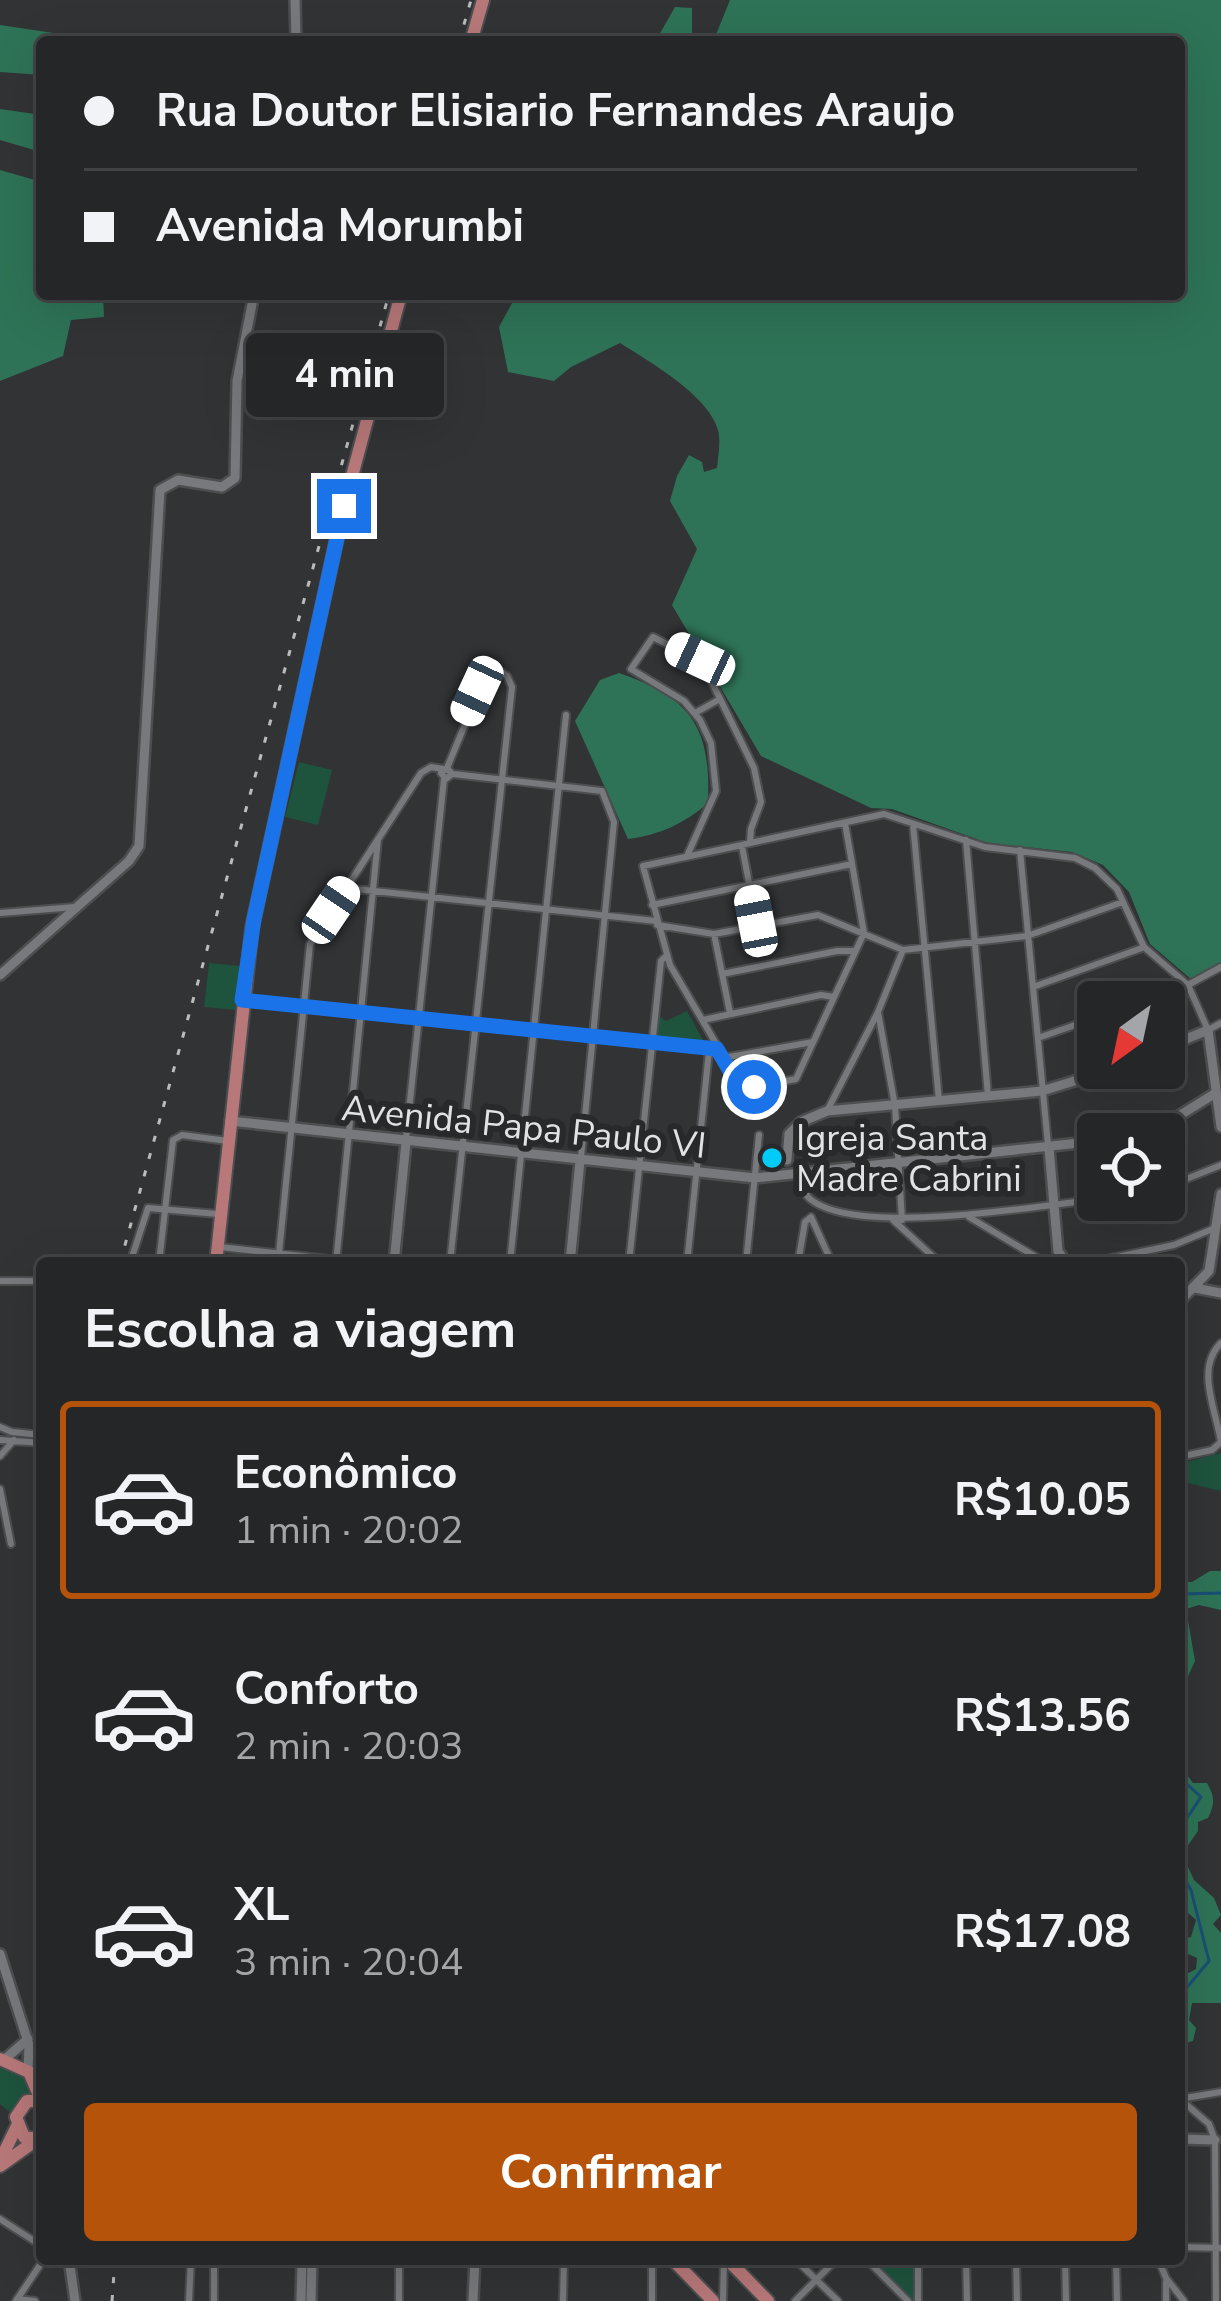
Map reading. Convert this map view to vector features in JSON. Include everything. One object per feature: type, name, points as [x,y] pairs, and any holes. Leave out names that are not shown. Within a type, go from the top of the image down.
[{"type":"main road","points":[[295,0],[296,36]]},
{"type":"main road","points":[[473,36],[483,0]]},
{"type":"main road","points":[[0,975],[129,861],[139,846],[160,490],[178,480],[222,488],[235,478],[238,381],[253,300]]},
{"type":"main road","points":[[217,1257],[252,928],[340,526],[399,300]]},
{"type":"main road","points":[[1185,1039],[1208,1030],[1221,1127]]},
{"type":"main road","points":[[777,1176],[787,1160],[792,1129],[827,1112],[1042,1090],[1077,1080]]},
{"type":"main road","points":[[1180,1113],[1218,1092]]},
{"type":"main road","name":"Avenida Papa Paulo VI","points":[[230,1121],[755,1178],[1077,1145]]},
{"type":"main road","points":[[395,1257],[406,1142]]},
{"type":"main road","points":[[1049,1148],[1061,1257]]},
{"type":"main road","points":[[787,1160],[805,1172]]},
{"type":"main road","points":[[571,1257],[580,1161]]},
{"type":"main road","points":[[1185,1297],[1209,1271],[1221,1194]]},
{"type":"main road","points":[[1209,1271],[1221,1291]]},
{"type":"main road","points":[[1195,1288],[1221,1291]]},
{"type":"main road","points":[[0,1954],[28,2038],[29,2072],[36,2089]]},
{"type":"main road","points":[[28,2038],[2,2060],[36,2077]]},
{"type":"main road","points":[[0,2164],[22,2105],[36,2102]]},
{"type":"main road","points":[[0,2109],[24,2137],[36,2142]]},
{"type":"main road","points":[[1185,2139],[1218,2140]]},
{"type":"main road","points":[[0,2164],[36,2146]]},
{"type":"main road","points":[[67,2265],[75,2301]]},
{"type":"main road","points":[[301,2301],[302,2265]]},
{"type":"main road","points":[[311,2301],[312,2265]]},
{"type":"main road","points":[[473,2301],[475,2265]]},
{"type":"main road","points":[[678,2265],[713,2301]]},
{"type":"main road","points":[[732,2265],[768,2301]]},
{"type":"street","points":[[687,857],[716,788],[711,743],[695,713],[672,692],[632,671],[652,637],[700,659],[754,768],[761,798],[746,844],[757,925]]},
{"type":"street","points":[[406,1142],[446,773],[488,669],[494,667],[508,676],[512,687],[451,1257]]},
{"type":"street","points":[[695,713],[720,699]]},
{"type":"street","points":[[511,1257],[566,716]]},
{"type":"street","points":[[279,1257],[312,939],[421,772],[431,766],[502,782],[602,791],[614,828],[580,1161]]},
{"type":"street","points":[[845,823],[864,933],[797,1077],[791,1082],[748,1086],[733,1076],[716,1053],[666,956],[643,866],[884,814],[985,847],[1060,854],[1083,862],[1107,878],[1144,947],[1188,985],[1208,1030],[1221,1023]]},
{"type":"street","points":[[913,824],[940,1101]]},
{"type":"street","points":[[337,1257],[379,835]]},
{"type":"street","points":[[966,840],[988,1096]]},
{"type":"street","points":[[1020,850],[1049,1148]]},
{"type":"street","points":[[652,904],[852,864]]},
{"type":"street","points":[[346,888],[605,915],[714,934],[810,915],[830,918],[903,950],[1027,936],[1123,902]]},
{"type":"street","points":[[0,913],[75,908]]},
{"type":"street","points":[[714,934],[730,1015]]},
{"type":"street","points":[[1033,987],[1144,947]]},
{"type":"street","points":[[827,1112],[878,1012],[903,950]]},
{"type":"street","points":[[722,974],[855,951]]},
{"type":"street","points":[[630,1257],[661,961],[666,956]]},
{"type":"street","points":[[1185,986],[1221,967]]},
{"type":"street","points":[[701,1021],[821,995],[834,997]]},
{"type":"street","points":[[242,1000],[716,1053],[813,1042]]},
{"type":"street","points":[[878,1012],[895,1106],[898,1220],[934,1257]]},
{"type":"street","points":[[1037,1038],[1077,1024]]},
{"type":"street","points":[[688,1257],[716,1053]]},
{"type":"street","points":[[840,1088],[839,1100],[848,1109]]},
{"type":"street","points":[[747,1257],[759,1136]]},
{"type":"street","points":[[160,1257],[175,1137],[228,1141]]},
{"type":"street","points":[[1185,1179],[1221,1166]]},
{"type":"street","points":[[805,1172],[807,1196],[818,1205],[898,1220],[1077,1201]]},
{"type":"street","points":[[132,1257],[146,1210],[221,1214]]},
{"type":"street","points":[[966,1215],[1036,1257]]},
{"type":"street","points":[[800,1257],[805,1222],[811,1217],[829,1257]]},
{"type":"street","points":[[1117,1257],[1174,1245],[1215,1228]]},
{"type":"street","points":[[218,1246],[274,1257]]},
{"type":"street","points":[[0,1282],[36,1281]]},
{"type":"street","points":[[1185,1456],[1219,1445],[1207,1368],[1221,1343]]},
{"type":"street","points":[[0,1426],[36,1438]]},
{"type":"street","points":[[0,1440],[36,1439]]},
{"type":"street","points":[[0,1456],[14,1440]]},
{"type":"street","points":[[0,1489],[11,1544]]},
{"type":"street","points":[[1185,2098],[1221,2092]]},
{"type":"street","points":[[1185,2104],[1209,2124],[1218,2140],[1216,2301]]},
{"type":"street","points":[[0,2219],[36,2242]]},
{"type":"street","points":[[1185,2247],[1218,2248]]},
{"type":"street","points":[[16,2300],[40,2265]]},
{"type":"street","points":[[190,2301],[191,2265]]},
{"type":"street","points":[[214,2265],[214,2301]]},
{"type":"street","points":[[399,2265],[399,2301]]},
{"type":"street","points":[[563,2265],[563,2301]]},
{"type":"street","points":[[652,2265],[652,2301]]},
{"type":"street","points":[[723,2301],[726,2265]]},
{"type":"street","points":[[801,2265],[838,2301]]},
{"type":"street","points":[[795,2301],[831,2265]]},
{"type":"street","points":[[872,2265],[908,2301]]},
{"type":"street","points":[[918,2265],[918,2301]]},
{"type":"street","points":[[966,2265],[967,2301]]},
{"type":"street","points":[[1016,2265],[1017,2301]]},
{"type":"street","points":[[1065,2265],[1066,2301]]},
{"type":"street","points":[[1116,2265],[1117,2301]]},
{"type":"street","points":[[1161,2265],[1184,2301]]},
{"type":"street","points":[[1166,2278],[1166,2301]]},
{"type":"street","points":[[16,2300],[35,2301]]},
{"type":"green space","points":[[730,0],[1221,0],[1221,963],[1192,980],[1150,944],[1129,892],[1103,865],[1072,852],[988,843],[892,809],[871,808],[761,756],[672,605],[697,549],[670,501],[689,455],[702,462],[704,472],[717,468],[719,435],[712,417],[677,380],[620,343],[571,367],[554,381],[508,372],[499,327],[514,300],[1185,300],[1185,36],[715,36]]},
{"type":"green space","points":[[675,7],[692,8],[692,36],[658,36]]},
{"type":"green space","points":[[0,25],[74,36],[36,36],[36,75],[0,72]]},
{"type":"green space","points":[[0,109],[36,114],[36,150],[0,140]]},
{"type":"green space","points":[[0,170],[36,180],[36,300],[103,300],[104,317],[71,320],[63,356],[0,381]]},
{"type":"green space","points":[[619,673],[680,705],[700,735],[708,776],[708,803],[671,827],[628,839],[575,721],[600,680]]},
{"type":"green space","points":[[299,762],[332,770],[318,825],[285,817]]},
{"type":"green space","points":[[209,963],[240,966],[235,1010],[204,1007]]},
{"type":"green space","points":[[687,1011],[708,1049],[655,1044],[658,1015],[666,1021]]},
{"type":"green space","points":[[1221,1453],[1221,1491],[1185,1482],[1185,1462]]},
{"type":"green space","points":[[1210,1571],[1221,1571],[1221,1610],[1199,1605],[1186,1609],[1195,1661],[1185,1683],[1185,1582]]},
{"type":"green space","points":[[1185,1772],[1193,1783],[1207,1783],[1213,1797],[1208,1818],[1198,1822],[1198,1831],[1185,1850]]},
{"type":"green space","points":[[1185,1860],[1221,1915],[1213,1924],[1221,1933],[1221,2003],[1192,2003],[1189,2020],[1196,2028],[1193,2041],[1185,2043],[1185,1975],[1196,1969],[1197,1958],[1185,1953],[1185,1938],[1191,1937],[1196,1920],[1185,1910]]},
{"type":"green space","points":[[0,2063],[21,2075],[34,2095],[20,2100],[13,2115],[0,2104]]},
{"type":"green space","points":[[874,2265],[914,2265],[914,2299]]},
{"type":"waterway","points":[[1185,1594],[1221,1593]]},
{"type":"waterway","points":[[1185,1782],[1201,1797],[1185,1821]]},
{"type":"waterway","points":[[1185,1880],[1209,1961],[1185,1990]]},
{"type":"railway","points":[[461,36],[471,0]]},
{"type":"railway","points":[[122,1257],[387,300]]},
{"type":"railway","points":[[112,2301],[115,2265]]},
{"type":"place","name":"Igreja Santa Madre Cabrini","points":[[772,1158]]},
{"type":"route","points":[[344,506],[254,919],[242,1000],[717,1049],[733,1076],[754,1087]]}]
